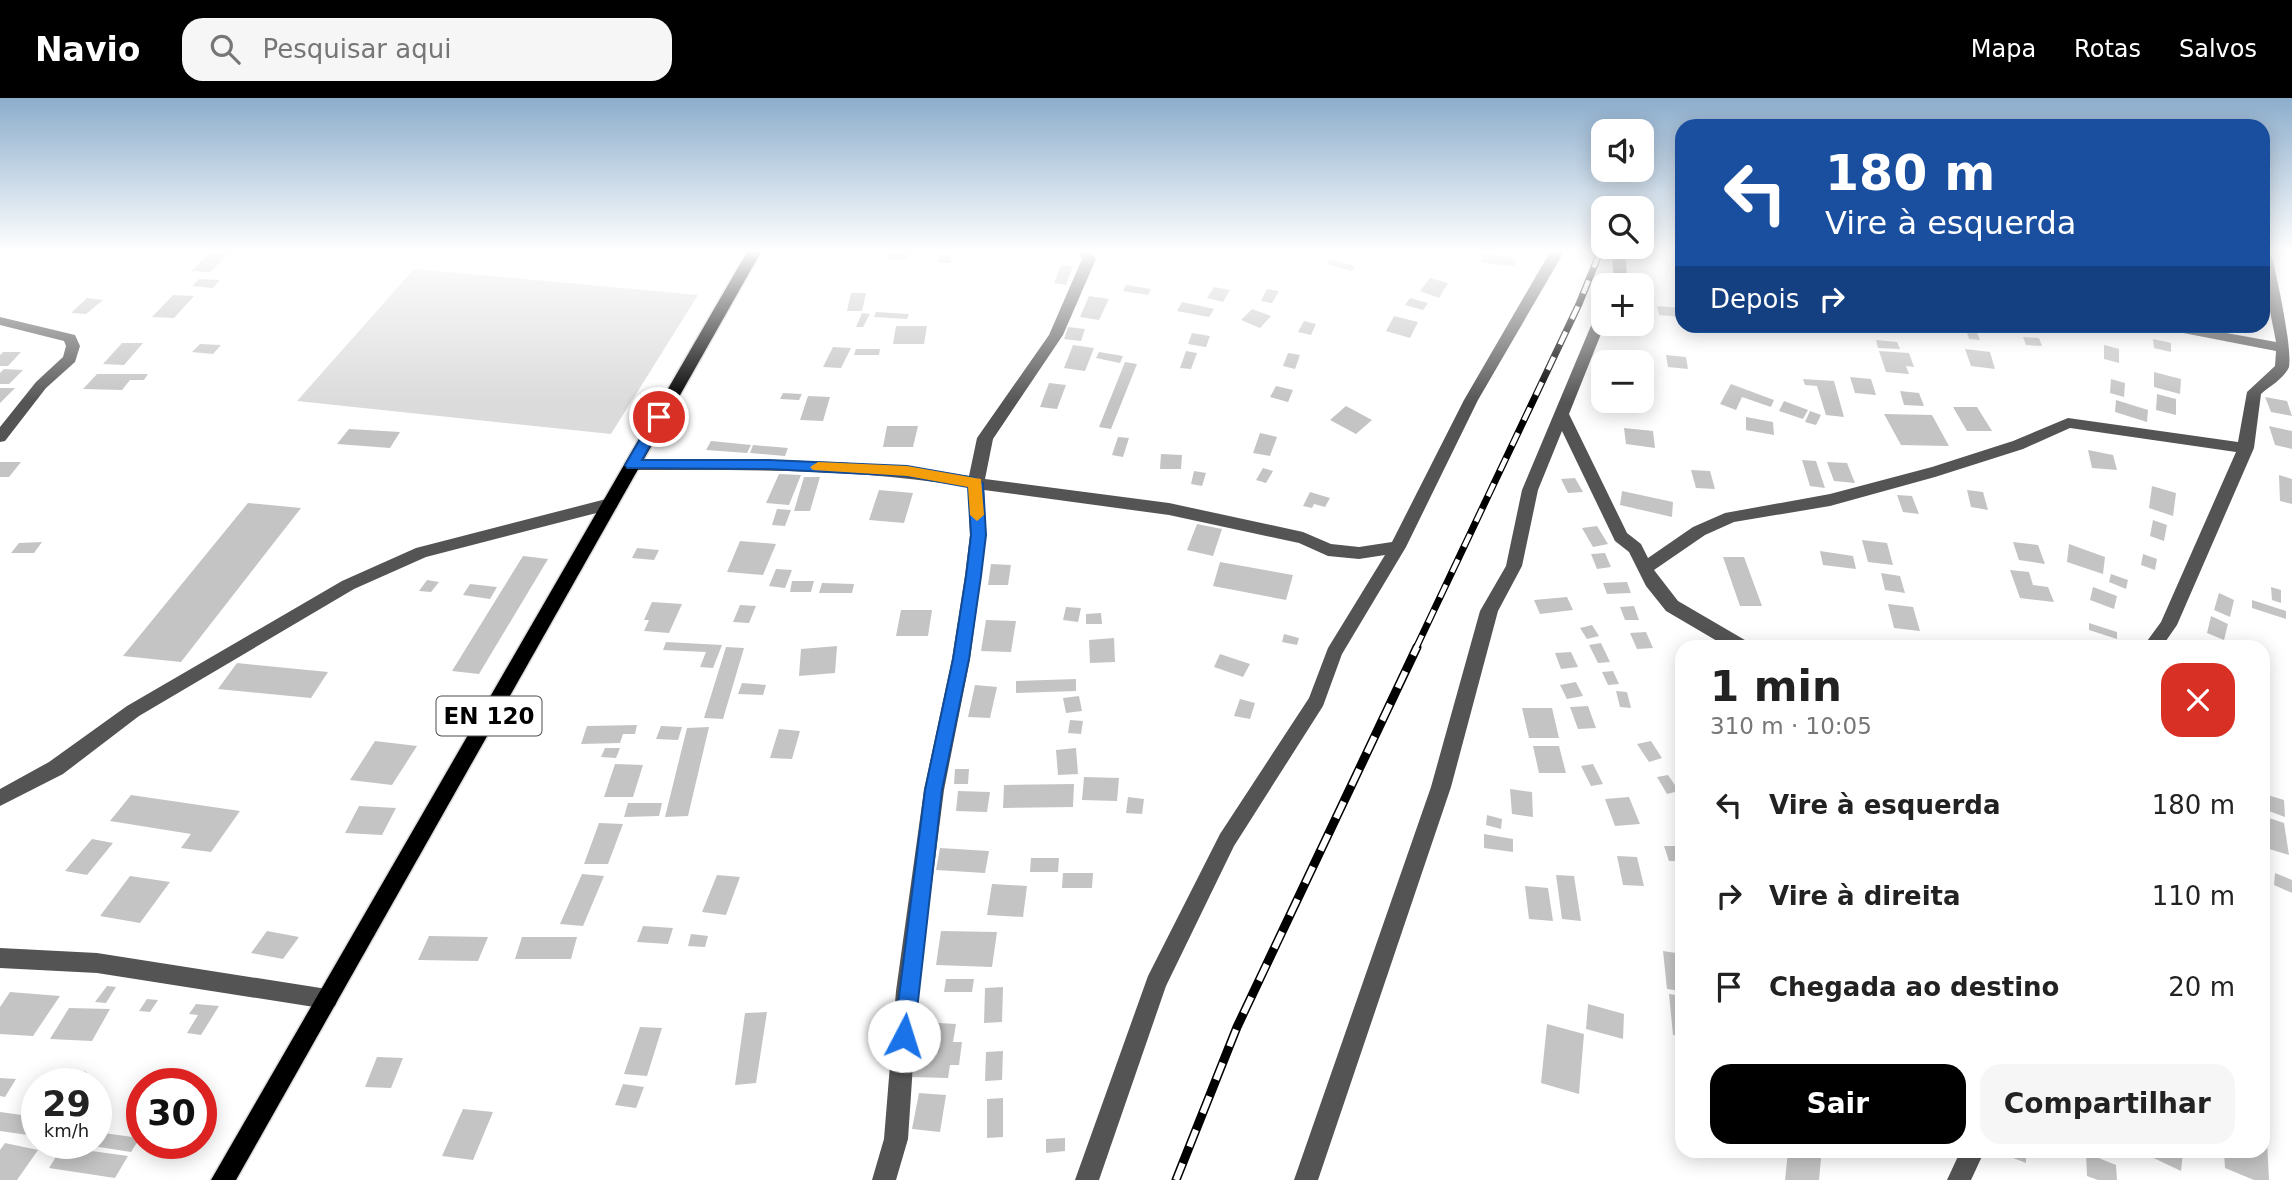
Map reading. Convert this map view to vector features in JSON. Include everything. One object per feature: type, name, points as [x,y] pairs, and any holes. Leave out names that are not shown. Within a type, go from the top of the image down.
[{"type":"main road","name":"EN 120","points":[[223,1180],[725,302]]},
{"type":"street","points":[[884,1180],[896,1139],[907,990],[934,790],[974,576],[978,535],[975,483],[985,438],[1056,335],[1071,302]]},
{"type":"street","points":[[1087,1180],[1156,983],[1227,840],[1317,701],[1334,653],[1398,547],[1471,400],[1527,302]]},
{"type":"street","points":[[2157,640],[2168,625],[2246,448],[2254,392],[2283,367],[2289,350],[2278,327],[2273,302]]},
{"type":"street","points":[[0,321],[70,338],[73,345],[70,359],[41,385],[0,437]]},
{"type":"street","points":[[2203,333],[2289,350]]},
{"type":"street","points":[[1306,1180],[1441,787],[1489,611],[1514,566],[1530,490],[1593,336]]},
{"type":"street","points":[[1562,415],[1595,490],[1621,537],[1635,548],[1652,582],[1672,606],[1730,640]]},
{"type":"street","points":[[1645,568],[1699,531],[1731,517],[1830,500],[1935,472],[2018,445],[2068,423],[2246,448]]},
{"type":"street","points":[[632,465],[769,464],[907,471],[975,483],[1169,509],[1303,538],[1328,550],[1359,553],[1398,547]]},
{"type":"street","points":[[0,798],[56,768],[133,711],[348,585],[422,552],[610,504]]},
{"type":"street","points":[[0,958],[97,963],[327,999]]},
{"type":"street","points":[[1959,1180],[1969,1158]]},
{"type":"shaded area","points":[[384,302],[693,302],[611,434],[297,401]]},
{"type":"building","points":[[82,302],[100,302],[86,314],[71,313]]},
{"type":"building","points":[[166,302],[188,302],[174,318],[152,317]]},
{"type":"building","points":[[849,302],[864,302],[862,311],[847,311]]},
{"type":"building","points":[[1086,302],[1107,302],[1099,320],[1080,317]]},
{"type":"building","points":[[1182,302],[1214,309],[1209,317],[1177,311]]},
{"type":"building","points":[[1407,302],[1428,303],[1423,310],[1405,305]]},
{"type":"building","points":[[1657,306],[1675,307],[1675,316],[1659,315]]},
{"type":"building","points":[[1252,309],[1271,316],[1260,328],[1241,320]]},
{"type":"building","points":[[876,312],[909,314],[907,319],[874,317]]},
{"type":"building","points":[[862,313],[870,314],[863,327],[856,327]]},
{"type":"building","points":[[1394,316],[1418,322],[1410,338],[1386,331]]},
{"type":"building","points":[[1304,321],[1316,324],[1311,335],[1298,332]]},
{"type":"building","points":[[896,326],[927,326],[924,344],[893,344]]},
{"type":"building","points":[[1068,327],[1085,329],[1081,341],[1064,339]]},
{"type":"building","points":[[1192,333],[1210,336],[1206,347],[1188,344]]},
{"type":"building","points":[[1967,333],[1977,333],[1980,340],[1969,339]]},
{"type":"building","points":[[2023,337],[2039,338],[2042,346],[2026,345]]},
{"type":"building","points":[[2153,339],[2171,343],[2171,352],[2154,348]]},
{"type":"building","points":[[1876,340],[1897,342],[1900,349],[1878,348]]},
{"type":"building","points":[[122,343],[143,343],[124,365],[103,364]]},
{"type":"building","points":[[200,344],[221,345],[213,354],[192,352]]},
{"type":"building","points":[[1073,345],[1094,348],[1085,371],[1064,368]]},
{"type":"building","points":[[2104,345],[2119,349],[2119,363],[2104,359]]},
{"type":"building","points":[[833,347],[851,348],[841,368],[823,367]]},
{"type":"building","points":[[856,349],[880,349],[879,355],[854,355]]},
{"type":"building","points":[[1965,349],[1990,352],[1995,369],[1971,366]]},
{"type":"building","points":[[1186,351],[1197,353],[1191,369],[1180,368]]},
{"type":"building","points":[[1879,351],[1909,353],[1914,367],[1906,366],[1909,374],[1886,372]]},
{"type":"building","points":[[3,352],[21,352],[8,366],[0,366],[0,355]]},
{"type":"building","points":[[1099,352],[1123,356],[1120,363],[1096,358]]},
{"type":"building","points":[[1288,353],[1300,355],[1295,369],[1283,366]]},
{"type":"building","points":[[1666,355],[1686,357],[1688,369],[1668,367]]},
{"type":"building","points":[[1125,362],[1137,364],[1111,429],[1099,427]]},
{"type":"building","points":[[4,369],[23,370],[9,384],[0,384],[0,373]]},
{"type":"building","points":[[2154,372],[2181,379],[2180,394],[2154,387]]},
{"type":"building","points":[[97,374],[148,374],[144,380],[130,380],[122,390],[83,389]]},
{"type":"building","points":[[1850,377],[1871,379],[1876,395],[1855,393]]},
{"type":"building","points":[[1803,379],[1834,381],[1844,417],[1826,415],[1817,386],[1805,385]]},
{"type":"building","points":[[2111,379],[2125,383],[2124,397],[2110,393]]},
{"type":"building","points":[[1049,383],[1066,385],[1057,409],[1040,407]]},
{"type":"building","points":[[1731,384],[1774,400],[1771,407],[1742,397],[1736,410],[1720,404]]},
{"type":"building","points":[[1276,386],[1293,390],[1288,402],[1270,397]]},
{"type":"building","points":[[0,388],[15,388],[0,403]]},
{"type":"building","points":[[1900,391],[1919,393],[1924,406],[1904,405]]},
{"type":"building","points":[[783,393],[802,394],[799,400],[780,399]]},
{"type":"building","points":[[2157,394],[2176,399],[2176,415],[2156,410]]},
{"type":"building","points":[[808,396],[830,397],[823,421],[800,420]]},
{"type":"building","points":[[2265,397],[2287,401],[2292,416],[2271,412]]},
{"type":"building","points":[[2116,400],[2148,410],[2147,422],[2115,412]]},
{"type":"building","points":[[1784,401],[1808,410],[1803,419],[1779,411]]},
{"type":"building","points":[[1346,406],[1372,420],[1356,434],[1330,420]]},
{"type":"building","points":[[1953,407],[1977,407],[1992,431],[1967,431]]},
{"type":"building","points":[[1810,411],[1821,415],[1816,425],[1805,422]]},
{"type":"building","points":[[1884,414],[1932,415],[1949,446],[1901,445]]},
{"type":"building","points":[[1746,417],[1773,422],[1774,435],[1746,430]]},
{"type":"building","points":[[887,426],[918,426],[913,447],[883,447]]},
{"type":"building","points":[[2269,426],[2292,431],[2292,449],[2275,445]]},
{"type":"building","points":[[1624,428],[1653,431],[1655,448],[1626,444]]},
{"type":"building","points":[[349,429],[400,432],[390,448],[337,444]]},
{"type":"building","points":[[1260,433],[1277,437],[1270,456],[1253,453]]},
{"type":"building","points":[[1118,437],[1129,438],[1123,457],[1112,455]]},
{"type":"building","points":[[711,441],[751,445],[747,453],[706,450]]},
{"type":"building","points":[[753,445],[788,448],[785,456],[750,453]]},
{"type":"building","points":[[2088,450],[2113,455],[2117,470],[2092,468]]},
{"type":"building","points":[[1161,454],[1182,455],[1181,469],[1160,469]]},
{"type":"building","points":[[1802,460],[1816,461],[1825,488],[1810,486]]},
{"type":"building","points":[[0,462],[21,462],[9,477],[0,477]]},
{"type":"building","points":[[1827,462],[1847,463],[1855,483],[1834,481]]},
{"type":"building","points":[[1263,468],[1273,471],[1266,483],[1256,480]]},
{"type":"building","points":[[1691,470],[1710,471],[1715,489],[1696,488]]},
{"type":"building","points":[[1194,471],[1206,473],[1202,486],[1191,484]]},
{"type":"building","points":[[779,474],[801,475],[789,505],[766,503]]},
{"type":"building","points":[[2279,475],[2292,479],[2292,504],[2280,501]]},
{"type":"building","points":[[804,477],[820,477],[810,511],[794,511]]},
{"type":"building","points":[[1575,478],[1583,492],[1568,493],[1561,479]]},
{"type":"building","points":[[2152,486],[2176,493],[2173,516],[2149,508]]},
{"type":"building","points":[[879,490],[913,493],[904,523],[869,520]]},
{"type":"building","points":[[1967,490],[1983,492],[1988,510],[1971,507]]},
{"type":"building","points":[[1622,491],[1673,502],[1672,517],[1620,505]]},
{"type":"building","points":[[1310,492],[1330,498],[1325,507],[1314,504],[1312,508],[1303,506]]},
{"type":"building","points":[[1897,495],[1912,496],[1919,514],[1903,512]]},
{"type":"building","points":[[248,503],[301,508],[181,662],[123,656]]},
{"type":"building","points":[[777,509],[791,510],[785,526],[772,525]]},
{"type":"building","points":[[2153,520],[2167,525],[2164,541],[2150,536]]},
{"type":"building","points":[[1197,524],[1222,529],[1213,556],[1187,550]]},
{"type":"building","points":[[1597,526],[1608,544],[1593,547],[1582,528]]},
{"type":"building","points":[[1862,540],[1887,543],[1893,565],[1868,562]]},
{"type":"building","points":[[740,541],[776,544],[763,575],[727,572]]},
{"type":"building","points":[[42,542],[34,553],[11,553],[19,543]]},
{"type":"building","points":[[2013,542],[2038,545],[2045,564],[2019,560]]},
{"type":"building","points":[[2069,544],[2105,557],[2103,574],[2067,562]]},
{"type":"building","points":[[637,548],[659,550],[654,560],[632,558]]},
{"type":"building","points":[[1820,551],[1853,556],[1856,569],[1823,565]]},
{"type":"building","points":[[1605,553],[1611,567],[1597,569],[1591,554]]},
{"type":"building","points":[[2143,554],[2157,559],[2155,570],[2141,565]]},
{"type":"building","points":[[523,556],[548,559],[479,674],[452,671]]},
{"type":"building","points":[[1723,557],[1744,557],[1762,606],[1740,606]]},
{"type":"building","points":[[1220,562],[1293,575],[1286,600],[1213,586]]},
{"type":"building","points":[[991,564],[1011,565],[1008,585],[988,585]]},
{"type":"building","points":[[776,569],[792,570],[785,588],[769,586]]},
{"type":"building","points":[[2010,570],[2029,572],[2033,585],[2048,587],[2054,602],[2020,598]]},
{"type":"building","points":[[1881,573],[1900,576],[1905,593],[1885,590]]},
{"type":"building","points":[[2111,574],[2128,580],[2126,589],[2109,582]]},
{"type":"building","points":[[427,580],[439,582],[431,592],[419,591]]},
{"type":"building","points":[[792,581],[814,581],[811,592],[790,592]]},
{"type":"building","points":[[1627,582],[1631,593],[1607,594],[1603,583]]},
{"type":"building","points":[[822,583],[854,584],[852,593],[819,593]]},
{"type":"building","points":[[470,584],[497,587],[490,599],[463,595]]},
{"type":"building","points":[[2093,587],[2117,596],[2114,609],[2090,600]]},
{"type":"building","points":[[2271,587],[2281,590],[2281,603],[2272,600]]},
{"type":"building","points":[[2219,593],[2234,600],[2230,617],[2214,610]]},
{"type":"building","points":[[1567,597],[1573,610],[1540,614],[1534,600]]},
{"type":"building","points":[[2252,600],[2286,611],[2286,619],[2252,608]]},
{"type":"building","points":[[652,602],[682,604],[669,633],[644,631],[649,620],[644,620]]},
{"type":"building","points":[[1888,604],[1913,607],[1920,631],[1894,628]]},
{"type":"building","points":[[740,605],[756,606],[749,623],[733,622]]},
{"type":"building","points":[[1634,606],[1639,620],[1625,620],[1620,607]]},
{"type":"building","points":[[1066,607],[1081,608],[1078,622],[1063,620]]},
{"type":"building","points":[[901,610],[932,610],[928,636],[896,636]]},
{"type":"building","points":[[1101,613],[1102,624],[1086,624],[1086,614]]},
{"type":"building","points":[[2211,616],[2228,624],[2224,640],[2207,633]]},
{"type":"building","points":[[986,620],[1016,621],[1011,652],[981,651]]},
{"type":"building","points":[[2089,623],[2117,632],[2117,639],[2089,630]]},
{"type":"building","points":[[1592,625],[1599,636],[1587,639],[1580,628]]},
{"type":"building","points":[[1646,632],[1653,648],[1637,649],[1630,633]]},
{"type":"building","points":[[1284,634],[1299,638],[1297,645],[1282,642]]},
{"type":"building","points":[[1114,638],[1115,662],[1090,663],[1089,640]]},
{"type":"building","points":[[666,642],[722,645],[713,668],[700,667],[706,652],[663,650]]},
{"type":"building","points":[[1601,643],[1610,662],[1598,663],[1589,645]]},
{"type":"building","points":[[837,646],[835,673],[799,676],[801,649]]},
{"type":"building","points":[[726,647],[744,648],[723,719],[704,718]]},
{"type":"building","points":[[1571,652],[1578,667],[1561,669],[1555,653]]},
{"type":"building","points":[[1220,654],[1250,664],[1243,677],[1214,667]]},
{"type":"building","points":[[237,663],[328,672],[311,698],[218,689]]},
{"type":"building","points":[[1613,671],[1619,684],[1608,685],[1602,672]]},
{"type":"building","points":[[1076,679],[1076,691],[1016,693],[1016,681]]},
{"type":"building","points":[[1576,682],[1583,696],[1567,699],[1560,685]]},
{"type":"building","points":[[742,683],[766,685],[763,695],[738,694]]},
{"type":"building","points":[[975,685],[997,687],[990,718],[968,717]]},
{"type":"building","points":[[1616,691],[1627,692],[1631,708],[1620,707]]},
{"type":"building","points":[[1079,696],[1082,711],[1066,713],[1063,698]]},
{"type":"building","points":[[1240,699],[1255,703],[1250,719],[1234,716]]},
{"type":"building","points":[[1588,706],[1596,728],[1578,729],[1570,707]]},
{"type":"building","points":[[1522,708],[1552,708],[1559,738],[1529,738]]},
{"type":"building","points":[[1070,720],[1083,721],[1081,734],[1068,733]]},
{"type":"building","points":[[637,725],[635,734],[623,734],[620,743],[581,744],[587,726]]},
{"type":"building","points":[[661,726],[682,727],[678,740],[656,739]]},
{"type":"building","points":[[709,727],[688,816],[665,817],[687,728]]},
{"type":"building","points":[[779,729],[800,731],[792,759],[770,758]]},
{"type":"building","points":[[375,741],[417,746],[392,785],[350,780]]},
{"type":"building","points":[[1651,741],[1662,758],[1649,762],[1637,744]]},
{"type":"building","points":[[1533,746],[1559,746],[1566,773],[1539,773]]},
{"type":"building","points":[[605,748],[620,748],[616,758],[601,757]]},
{"type":"building","points":[[1076,748],[1078,774],[1058,775],[1056,750]]},
{"type":"building","points":[[615,764],[643,765],[633,797],[604,797]]},
{"type":"building","points":[[1593,764],[1603,784],[1591,786],[1581,766]]},
{"type":"building","points":[[955,769],[969,769],[968,784],[954,784]]},
{"type":"building","points":[[1668,775],[1675,785],[1675,792],[1667,794],[1657,777]]},
{"type":"building","points":[[1084,777],[1119,778],[1117,801],[1082,800]]},
{"type":"building","points":[[1074,784],[1073,807],[1003,808],[1004,785]]},
{"type":"building","points":[[1510,789],[1532,792],[1533,817],[1512,814]]},
{"type":"building","points":[[958,791],[990,792],[987,812],[956,811]]},
{"type":"building","points":[[131,795],[240,811],[211,852],[181,848],[191,834],[110,821]]},
{"type":"building","points":[[2270,796],[2284,800],[2285,817],[2270,811]]},
{"type":"building","points":[[1128,797],[1144,799],[1142,814],[1126,813]]},
{"type":"building","points":[[1629,797],[1640,824],[1615,826],[1605,799]]},
{"type":"building","points":[[628,803],[662,803],[659,816],[624,817]]},
{"type":"building","points":[[359,806],[396,808],[382,835],[345,833]]},
{"type":"building","points":[[1487,815],[1502,819],[1501,829],[1486,825]]},
{"type":"building","points":[[2270,818],[2284,823],[2289,855],[2270,849]]},
{"type":"building","points":[[599,823],[623,824],[608,864],[584,864]]},
{"type":"building","points":[[1484,834],[1513,839],[1513,852],[1484,848]]},
{"type":"building","points":[[92,839],[113,843],[87,875],[65,871]]},
{"type":"building","points":[[1664,846],[1675,846],[1675,861],[1669,861]]},
{"type":"building","points":[[940,848],[989,851],[985,873],[936,870]]},
{"type":"building","points":[[1617,856],[1637,857],[1644,886],[1623,885]]},
{"type":"building","points":[[1031,858],[1059,858],[1058,872],[1030,872]]},
{"type":"building","points":[[1063,873],[1093,873],[1092,888],[1062,888]]},
{"type":"building","points":[[2275,873],[2292,880],[2292,893],[2274,885]]},
{"type":"building","points":[[582,874],[604,876],[583,926],[560,924]]},
{"type":"building","points":[[717,875],[740,877],[726,915],[702,912]]},
{"type":"building","points":[[1556,875],[1574,876],[1581,921],[1562,919]]},
{"type":"building","points":[[130,876],[170,882],[140,923],[100,916]]},
{"type":"building","points":[[992,884],[1027,886],[1023,917],[987,915]]},
{"type":"building","points":[[1525,886],[1548,888],[1553,921],[1529,919]]},
{"type":"building","points":[[643,926],[673,928],[668,944],[637,942]]},
{"type":"building","points":[[267,931],[299,937],[283,959],[251,953]]},
{"type":"building","points":[[941,931],[997,932],[992,967],[936,965]]},
{"type":"building","points":[[691,934],[708,936],[705,947],[688,946]]},
{"type":"building","points":[[429,936],[488,937],[478,961],[418,960]]},
{"type":"building","points":[[522,937],[577,937],[571,959],[515,959]]},
{"type":"building","points":[[1663,951],[1675,953],[1675,990],[1667,989]]},
{"type":"building","points":[[946,979],[974,979],[972,992],[944,992]]},
{"type":"building","points":[[107,986],[116,987],[106,1003],[95,1002]]},
{"type":"building","points":[[1003,987],[1002,1022],[984,1023],[985,988]]},
{"type":"building","points":[[10,992],[60,996],[33,1036],[0,1034],[0,1007]]},
{"type":"building","points":[[1669,994],[1675,995],[1673,1035]]},
{"type":"building","points":[[147,999],[158,1000],[150,1012],[139,1011]]},
{"type":"building","points":[[196,1004],[219,1006],[201,1035],[187,1033],[198,1015],[189,1014]]},
{"type":"building","points":[[1588,1004],[1624,1014],[1623,1039],[1586,1029]]},
{"type":"building","points":[[69,1008],[110,1009],[92,1041],[50,1039]]},
{"type":"building","points":[[767,1012],[756,1083],[735,1085],[745,1013]]},
{"type":"building","points":[[921,1022],[956,1024],[953,1042],[962,1042],[959,1065],[950,1065],[948,1078],[912,1077]]},
{"type":"building","points":[[1547,1024],[1584,1034],[1579,1094],[1541,1083]]},
{"type":"building","points":[[640,1027],[662,1028],[647,1076],[624,1074]]},
{"type":"building","points":[[1003,1051],[1002,1080],[985,1081],[986,1052]]},
{"type":"building","points":[[377,1057],[403,1058],[391,1088],[365,1087]]},
{"type":"building","points":[[0,1078],[16,1079],[5,1097],[0,1096]]},
{"type":"building","points":[[623,1084],[644,1087],[636,1108],[615,1105]]},
{"type":"building","points":[[919,1093],[946,1095],[940,1132],[912,1129]]},
{"type":"building","points":[[1003,1098],[1003,1137],[987,1138],[987,1099]]},
{"type":"building","points":[[463,1109],[493,1112],[473,1160],[442,1156]]},
{"type":"building","points":[[0,1112],[21,1115],[21,1134],[0,1131]]},
{"type":"building","points":[[112,1134],[126,1136],[126,1151],[112,1149]]},
{"type":"building","points":[[1065,1138],[1065,1151],[1046,1153],[1046,1139]]},
{"type":"building","points":[[5,1143],[21,1146],[21,1159],[32,1159],[17,1180],[0,1180],[0,1150]]},
{"type":"building","points":[[112,1154],[126,1156],[115,1178],[49,1168],[55,1159],[112,1159]]},
{"type":"building","points":[[1787,1158],[1821,1158],[1819,1180],[1785,1180]]},
{"type":"building","points":[[2013,1158],[2026,1158],[2026,1163]]},
{"type":"building","points":[[2086,1158],[2098,1158],[2116,1165],[2117,1180],[2098,1180],[2087,1176]]},
{"type":"building","points":[[2154,1158],[2182,1158],[2181,1171]]},
{"type":"building","points":[[2224,1158],[2268,1158],[2269,1180],[2254,1180],[2225,1168]]},
{"type":"railway","points":[[1416,648],[1580,302]]},
{"type":"railway","points":[[1176,1180],[1237,1027],[1417,647]]},
{"type":"slow traffic","points":[[818,467],[907,471],[975,483],[977,515]]},
{"type":"route","points":[[659,417],[632,465],[769,464],[907,471],[975,483],[978,535],[974,576],[961,659],[934,790],[907,990],[904,1036]]}]
